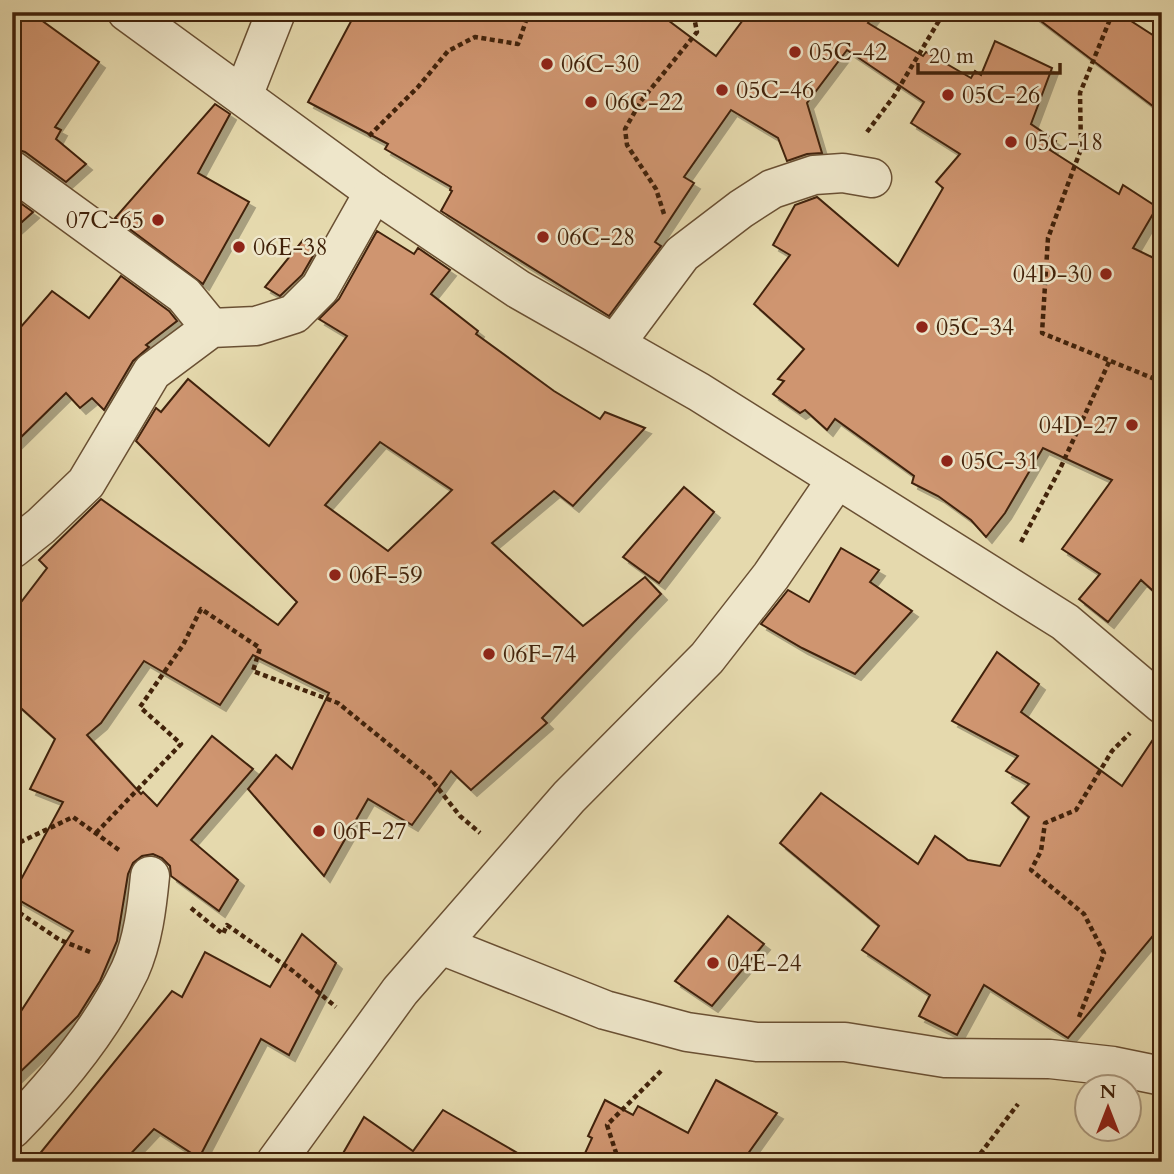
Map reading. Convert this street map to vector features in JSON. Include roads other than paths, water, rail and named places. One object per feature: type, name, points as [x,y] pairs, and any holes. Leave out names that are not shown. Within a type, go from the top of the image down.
[{"type":"street","points":[[127,12],[374,192],[518,289],[699,392],[1065,622],[1158,694]]},
{"type":"street","points":[[243,96],[276,12]]},
{"type":"street","points":[[12,170],[184,295],[211,328]]},
{"type":"street","points":[[615,344],[682,254],[741,209],[772,189],[814,175],[843,173],[872,178]]},
{"type":"street","points":[[12,550],[86,483],[152,372],[211,328],[256,326],[294,314],[320,288],[374,192]]},
{"type":"street","points":[[276,1162],[400,991],[569,797],[707,658],[771,576],[837,479]]},
{"type":"street","points":[[12,1129],[41,1099],[82,1046],[130,968],[147,914],[150,876]]},
{"type":"street","points":[[440,945],[606,1010],[687,1032],[757,1042],[845,1042],[945,1058],[1050,1059],[1114,1066],[1162,1076]]},
{"type":"place","name":"05C-42","points":[[795,52]]},
{"type":"place","name":"06C-30","points":[[547,64]]},
{"type":"place","name":"05C-46","points":[[722,90]]},
{"type":"place","name":"05C-26","points":[[948,95]]},
{"type":"place","name":"06C-22","points":[[591,102]]},
{"type":"place","name":"05C-18","points":[[1011,142]]},
{"type":"place","name":"07C-65","points":[[158,220]]},
{"type":"place","name":"06C-28","points":[[543,237]]},
{"type":"place","name":"06E-38","points":[[239,247]]},
{"type":"place","name":"04D-30","points":[[1106,274]]},
{"type":"place","name":"05C-34","points":[[922,327]]},
{"type":"place","name":"04D-27","points":[[1132,425]]},
{"type":"place","name":"05C-31","points":[[947,461]]},
{"type":"place","name":"06F-59","points":[[335,575]]},
{"type":"place","name":"06F-74","points":[[489,654]]},
{"type":"place","name":"06F-27","points":[[319,831]]},
{"type":"place","name":"04E-24","points":[[713,963]]}]
